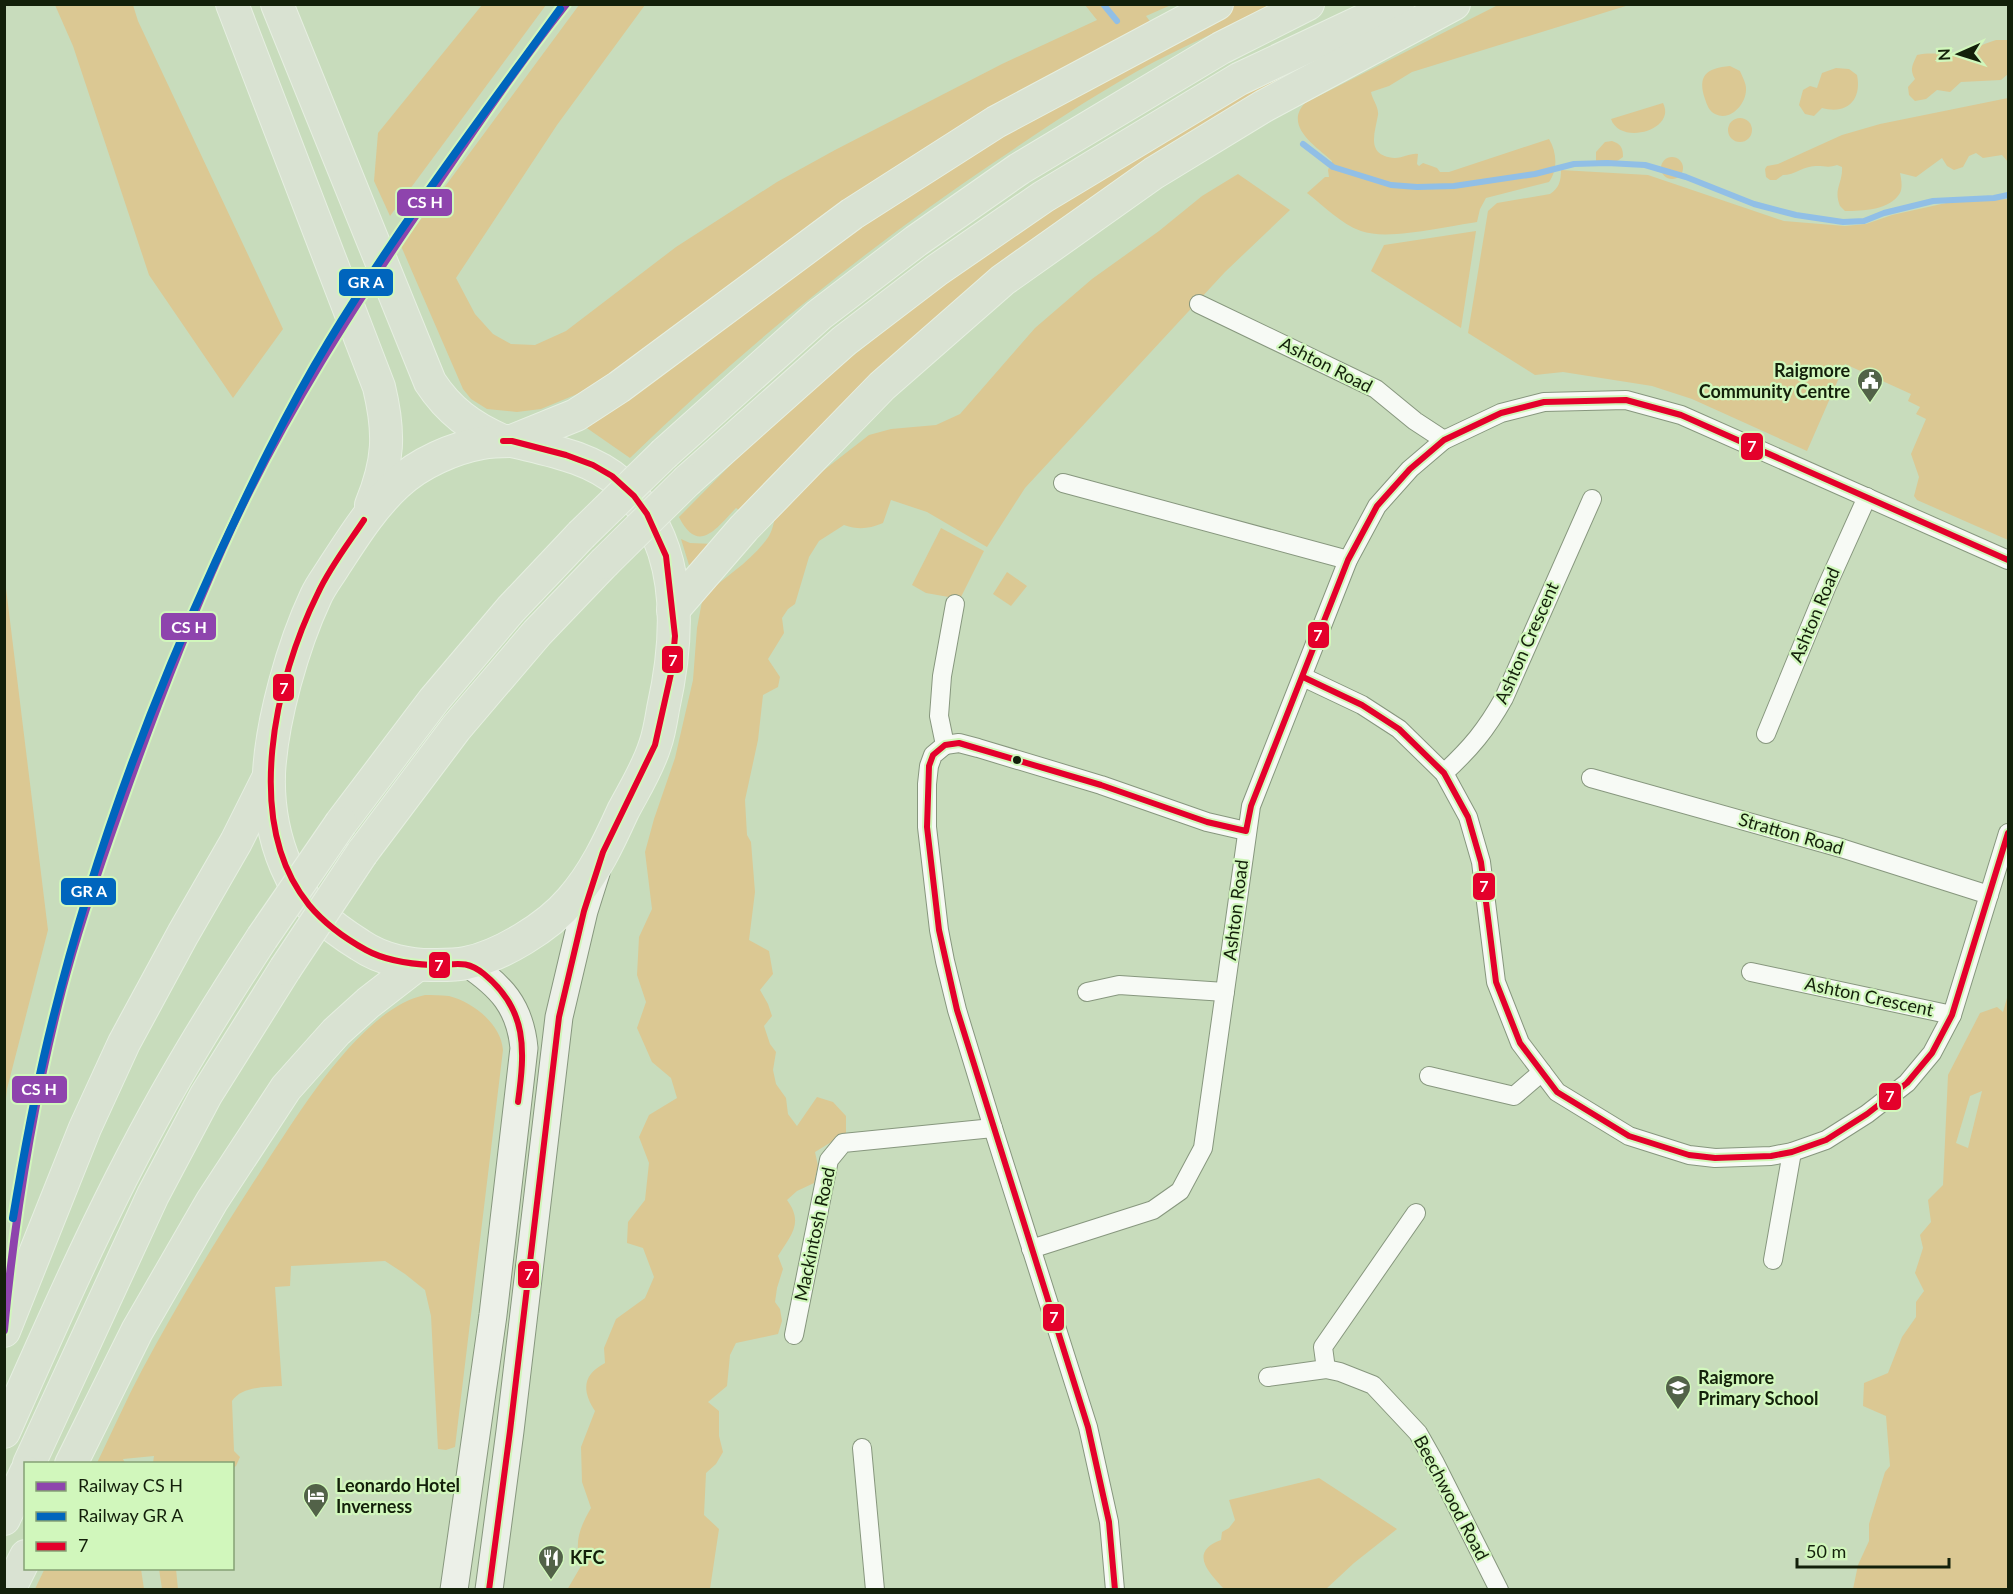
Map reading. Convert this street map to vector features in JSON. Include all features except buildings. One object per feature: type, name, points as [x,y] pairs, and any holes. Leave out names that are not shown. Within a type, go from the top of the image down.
[{"type":"highway","points":[[232,4],[378,387],[383,405],[387,450],[382,478],[364,520],[316,595],[282,696],[269,775],[272,816],[277,841],[286,867],[305,900],[335,930],[372,953],[417,965],[467,963],[513,946],[542,927],[571,900],[603,852],[656,745],[672,669],[675,636],[668,568],[659,537],[647,514],[634,496],[612,476],[575,458],[507,441],[479,431],[463,420],[439,396],[419,358],[278,4]]},
{"type":"highway","points":[[364,520],[399,482],[427,464],[481,443],[507,441],[586,409],[852,214],[996,122],[1218,4]]},
{"type":"highway","points":[[4,1432],[57,1314],[125,1173],[175,1078],[228,990],[341,824],[434,700],[511,609],[581,535],[664,453],[819,315],[916,241],[1019,168],[1221,48],[1308,4]]},
{"type":"highway","points":[[30,1462],[153,1195],[206,1095],[285,969],[362,853],[456,728],[537,633],[688,480],[844,341],[937,270],[1043,197],[1239,78],[1398,4]]},
{"type":"highway","points":[[673,610],[744,528],[882,386],[1003,280],[1154,173],[1264,106],[1454,4]]},
{"type":"highway","points":[[4,1331],[85,1128],[124,1043],[236,842],[269,775]]},
{"type":"highway","points":[[72,1462],[137,1331],[212,1201],[286,1088],[336,1032],[368,1003],[417,965]]},
{"type":"highway","points":[[4,1519],[24,1476]]},
{"type":"highway","points":[[9,1590],[24,1560]]},
{"type":"main road","points":[[489,1590],[559,1017],[584,911],[603,852]]},
{"type":"main road","points":[[454,1590],[493,1315],[524,1048],[520,1023],[508,999],[491,980],[467,963]]},
{"type":"street","name":"Ashton Road","points":[[1199,304],[1376,389],[1415,421],[1444,440]]},
{"type":"street","name":"Ashton Road","points":[[1030,1249],[1154,1210],[1180,1191],[1203,1148],[1251,806],[1348,560],[1377,506],[1410,469],[1444,440],[1501,413],[1544,402],[1626,400],[1681,415],[2008,560]]},
{"type":"street","points":[[1063,483],[1348,560]]},
{"type":"street","name":"Ashton Road","points":[[1766,734],[1826,588],[1867,497]]},
{"type":"street","name":"Ashton Crescent","points":[[1444,774],[1490,724],[1504,698],[1592,499]]},
{"type":"street","points":[[945,745],[939,716],[942,676],[955,604]]},
{"type":"street","name":"Ashton Crescent","points":[[1303,677],[1362,705],[1399,729],[1444,774],[1468,817],[1482,862],[1496,982],[1520,1043],[1557,1092],[1629,1136],[1689,1155],[1715,1158],[1771,1156],[1792,1152],[1832,1136],[1867,1114],[1907,1083],[1932,1053],[1952,1016],[1751,972]]},
{"type":"street","points":[[1115,1590],[1109,1522],[1088,1427],[1030,1249],[954,1000],[940,940],[927,827],[929,766],[933,755],[945,745],[959,743],[1101,785],[1207,822],[1246,831]]},
{"type":"street","name":"Stratton Road","points":[[1591,778],[1841,848],[1989,895]]},
{"type":"street","points":[[1952,1016],[2008,833]]},
{"type":"street","points":[[1088,992],[1119,985],[1225,992]]},
{"type":"street","points":[[1429,1076],[1514,1096],[1542,1072]]},
{"type":"street","name":"Mackintosh Road","points":[[794,1335],[829,1160],[843,1143],[993,1128]]},
{"type":"street","points":[[1773,1260],[1792,1152]]},
{"type":"street","points":[[1326,1369],[1323,1347],[1416,1214]]},
{"type":"street","name":"Beechwood Road","points":[[1268,1377],[1326,1369],[1341,1372],[1373,1385],[1418,1433],[1499,1590]]},
{"type":"street","points":[[862,1448],[875,1590]]},
{"type":"shaded area","points":[[55,5],[133,5],[138,21],[283,329],[233,398],[149,275],[73,46]]},
{"type":"shaded area","points":[[482,5],[546,5],[390,216],[374,181],[378,133]]},
{"type":"shaded area","points":[[579,5],[645,5],[557,125],[456,278],[475,314],[493,334],[511,344],[535,345],[566,331],[676,247],[777,182],[1002,64],[1097,20],[1085,5],[1171,5],[1146,16],[1152,24],[885,177],[744,274],[635,357],[587,390],[541,409],[517,412],[487,409],[471,399],[463,389],[401,246]]},
{"type":"shaded area","points":[[1237,5],[1273,5],[1154,62],[1052,124],[945,196],[851,266],[760,340],[630,458],[581,424],[913,186]]},
{"type":"shaded area","points":[[1498,5],[1629,5],[1412,72],[1389,86],[1371,92],[1378,112],[1374,143],[1379,153],[1386,156],[1395,158],[1418,154],[1417,164],[1419,166],[1423,163],[1437,168],[1440,172],[1449,172],[1549,139],[1554,150],[1555,161],[1554,172],[1549,182],[1486,198],[1477,222],[1402,234],[1373,234],[1354,228],[1307,193],[1325,177],[1329,177],[1328,170],[1332,161],[1311,143],[1300,128],[1299,112],[1305,103]]},
{"type":"shaded area","points":[[1996,40],[2008,40],[2008,74],[2001,80],[1961,82],[1950,92],[1937,90],[1926,99],[1915,101],[1909,95],[1908,87],[1915,79],[1912,69],[1917,55],[1971,50]]},
{"type":"shaded area","points":[[1309,55],[1328,56],[1107,190],[1016,251],[1009,261],[840,407],[789,459],[742,512],[736,508],[707,535],[693,535],[686,528],[679,517],[751,445],[853,356],[932,294],[1056,207],[1177,132]]},
{"type":"shaded area","points":[[1730,66],[1740,71],[1746,94],[1737,110],[1721,116],[1708,108],[1702,84],[1706,74],[1710,71]]},
{"type":"shaded area","points":[[1836,68],[1849,69],[1857,75],[1855,98],[1846,107],[1831,110],[1822,108],[1814,116],[1805,114],[1799,105],[1803,90],[1810,86],[1817,88],[1822,73]]},
{"type":"shaded area","points":[[2008,98],[2008,162],[2002,155],[1983,158],[1976,153],[1969,156],[1963,167],[1954,170],[1947,166],[1942,158],[1916,177],[1900,173],[1902,185],[1900,193],[1896,199],[1883,206],[1868,210],[1845,211],[1838,200],[1842,167],[1837,165],[1808,167],[1783,175],[1776,180],[1766,177],[1767,166],[1778,164],[1842,135],[1880,124]]},
{"type":"shaded area","points":[[1663,103],[1665,113],[1662,121],[1646,131],[1625,132],[1616,127],[1611,119]]},
{"type":"shaded area","points":[[1740,118],[1749,121],[1752,130],[1749,139],[1740,142],[1731,139],[1728,130],[1731,121]]},
{"type":"shaded area","points":[[1612,141],[1621,147],[1623,157],[1610,166],[1600,165],[1596,161],[1596,152],[1605,142]]},
{"type":"shaded area","points":[[1672,157],[1682,164],[1683,168],[1676,178],[1672,179],[1662,172],[1661,168],[1668,158]]},
{"type":"shaded area","points":[[1561,170],[1648,175],[1784,221],[1845,226],[1866,224],[1892,215],[1946,203],[2008,199],[2008,540],[1917,500],[1914,496],[1919,477],[1911,454],[1926,419],[1916,414],[1920,407],[1908,401],[1911,394],[1845,364],[1807,451],[1692,399],[1652,386],[1563,372],[1535,375],[1468,333],[1488,211],[1497,203],[1550,194],[1559,184]]},
{"type":"shaded area","points":[[1238,174],[1290,210],[1225,272],[1025,488],[987,547],[927,512],[891,500],[883,523],[864,528],[844,525],[819,541],[809,557],[795,604],[782,618],[784,633],[768,659],[780,677],[778,687],[763,695],[758,740],[745,800],[755,892],[749,940],[769,951],[773,974],[760,990],[772,1016],[764,1026],[770,1044],[776,1052],[773,1070],[776,1084],[786,1098],[788,1114],[797,1126],[817,1097],[833,1102],[846,1116],[846,1133],[815,1152],[818,1166],[814,1183],[797,1191],[787,1200],[795,1216],[795,1222],[791,1235],[778,1256],[783,1269],[775,1302],[780,1309],[782,1321],[778,1334],[736,1343],[730,1355],[727,1386],[708,1402],[719,1411],[719,1436],[723,1452],[716,1464],[706,1473],[704,1515],[719,1529],[710,1589],[567,1590],[581,1566],[578,1550],[579,1536],[591,1508],[582,1482],[581,1447],[595,1411],[586,1390],[588,1378],[605,1363],[604,1348],[616,1319],[645,1298],[654,1277],[643,1248],[627,1243],[628,1222],[645,1200],[649,1163],[639,1137],[649,1115],[677,1098],[671,1078],[652,1062],[637,1028],[646,1002],[637,975],[639,937],[652,909],[645,852],[675,758],[693,680],[697,628],[703,596],[762,545],[771,532],[783,502],[869,435],[891,429],[936,425],[960,414],[1035,328],[1092,279],[1159,231],[1202,196]]},
{"type":"shaded area","points":[[1476,231],[1461,328],[1371,271],[1384,245]]},
{"type":"shaded area","points":[[941,528],[984,551],[960,599],[926,593],[912,585]]},
{"type":"shaded area","points":[[681,539],[690,543],[714,544],[692,569]]},
{"type":"shaded area","points":[[4,572],[48,930],[7,1089],[5,1108]]},
{"type":"shaded area","points":[[1007,572],[1027,586],[1011,606],[993,594]]},
{"type":"shaded area","points":[[425,995],[449,996],[467,1003],[491,1023],[501,1040],[503,1050],[455,1447],[446,1450],[438,1449],[431,1316],[425,1290],[385,1261],[291,1266],[290,1286],[275,1287],[282,1386],[248,1390],[236,1396],[232,1401],[234,1451],[240,1457],[236,1466],[234,1467],[234,1462],[153,1462],[154,1456],[123,1459],[124,1462],[97,1462],[156,1343],[217,1239],[296,1117],[334,1065],[356,1041],[378,1020],[401,1004]]},
{"type":"shaded area","points":[[2008,998],[2008,1589],[1853,1589],[1858,1565],[1869,1541],[1869,1524],[1885,1472],[1890,1466],[1886,1416],[1863,1406],[1864,1383],[1888,1373],[1902,1337],[1916,1317],[1916,1302],[1924,1291],[1915,1273],[1923,1248],[1920,1235],[1931,1222],[1928,1200],[1943,1185],[1948,1075],[1980,1013],[1997,1007],[2003,1012]],"holes":[[[1982,1091],[1968,1148],[1956,1143],[1970,1096]]]},
{"type":"shaded area","points":[[1319,1478],[1397,1529],[1326,1589],[1224,1589],[1208,1570],[1203,1557],[1205,1550],[1221,1540],[1222,1532],[1229,1528],[1235,1520],[1229,1500]]},
{"type":"shaded area","points":[[44,1570],[141,1570],[144,1589],[35,1589]]},
{"type":"shaded area","points":[[159,1570],[176,1570],[178,1589],[162,1589]]},
{"type":"waterway","points":[[1103,4],[1117,21]]},
{"type":"waterway","points":[[1303,144],[1333,167],[1391,185],[1417,187],[1454,186],[1535,174],[1574,164],[1645,165],[1686,177],[1754,204],[1796,215],[1843,222],[1864,221],[1884,213],[1933,201],[1994,198],[2008,195]]},
{"type":"transit line","points":[[4,1330],[26,1159],[42,1074],[68,967],[132,776],[168,678],[208,581],[244,501],[321,362],[484,115],[566,4]]},
{"type":"transit line","points":[[13,1218],[43,1061],[81,917],[142,738],[215,563],[269,450],[329,341],[412,214],[560,9]]},
{"type":"transit line","name":"7","points":[[1115,1590],[1109,1522],[1088,1427],[957,1010],[939,930],[927,827],[929,766],[933,755],[945,745],[959,743],[1101,785],[1207,822],[1246,831],[1251,806],[1348,560],[1377,506],[1410,469],[1444,440],[1501,413],[1544,402],[1626,400],[1681,415],[2008,560]]},
{"type":"transit line","name":"7","points":[[489,1590],[559,1017],[584,911],[603,852],[655,745],[672,669],[675,636],[666,556],[647,514],[634,496],[612,476],[593,465],[566,455],[512,441],[503,441]]},
{"type":"transit line","name":"7","points":[[364,520],[323,583],[289,666],[272,750],[271,793],[276,834],[288,872],[309,905],[343,936],[374,954],[407,963],[471,966],[484,974],[498,988],[509,1002],[520,1032],[522,1065],[518,1102]]},
{"type":"transit line","name":"7","points":[[1303,677],[1362,705],[1399,729],[1444,773],[1468,817],[1481,862],[1496,982],[1520,1043],[1557,1092],[1629,1136],[1689,1155],[1715,1158],[1771,1156],[1792,1152],[1826,1140],[1867,1114],[1907,1083],[1932,1053],[1952,1015],[2008,833]]},
{"type":"place","name":"Raigmore Community Centre","points":[[1870,404]]},
{"type":"place","name":"Raigmore Primary School","points":[[1678,1411]]},
{"type":"place","name":"Leonardo Hotel Inverness","points":[[316,1519]]},
{"type":"place","name":"KFC","points":[[551,1581]]}]
